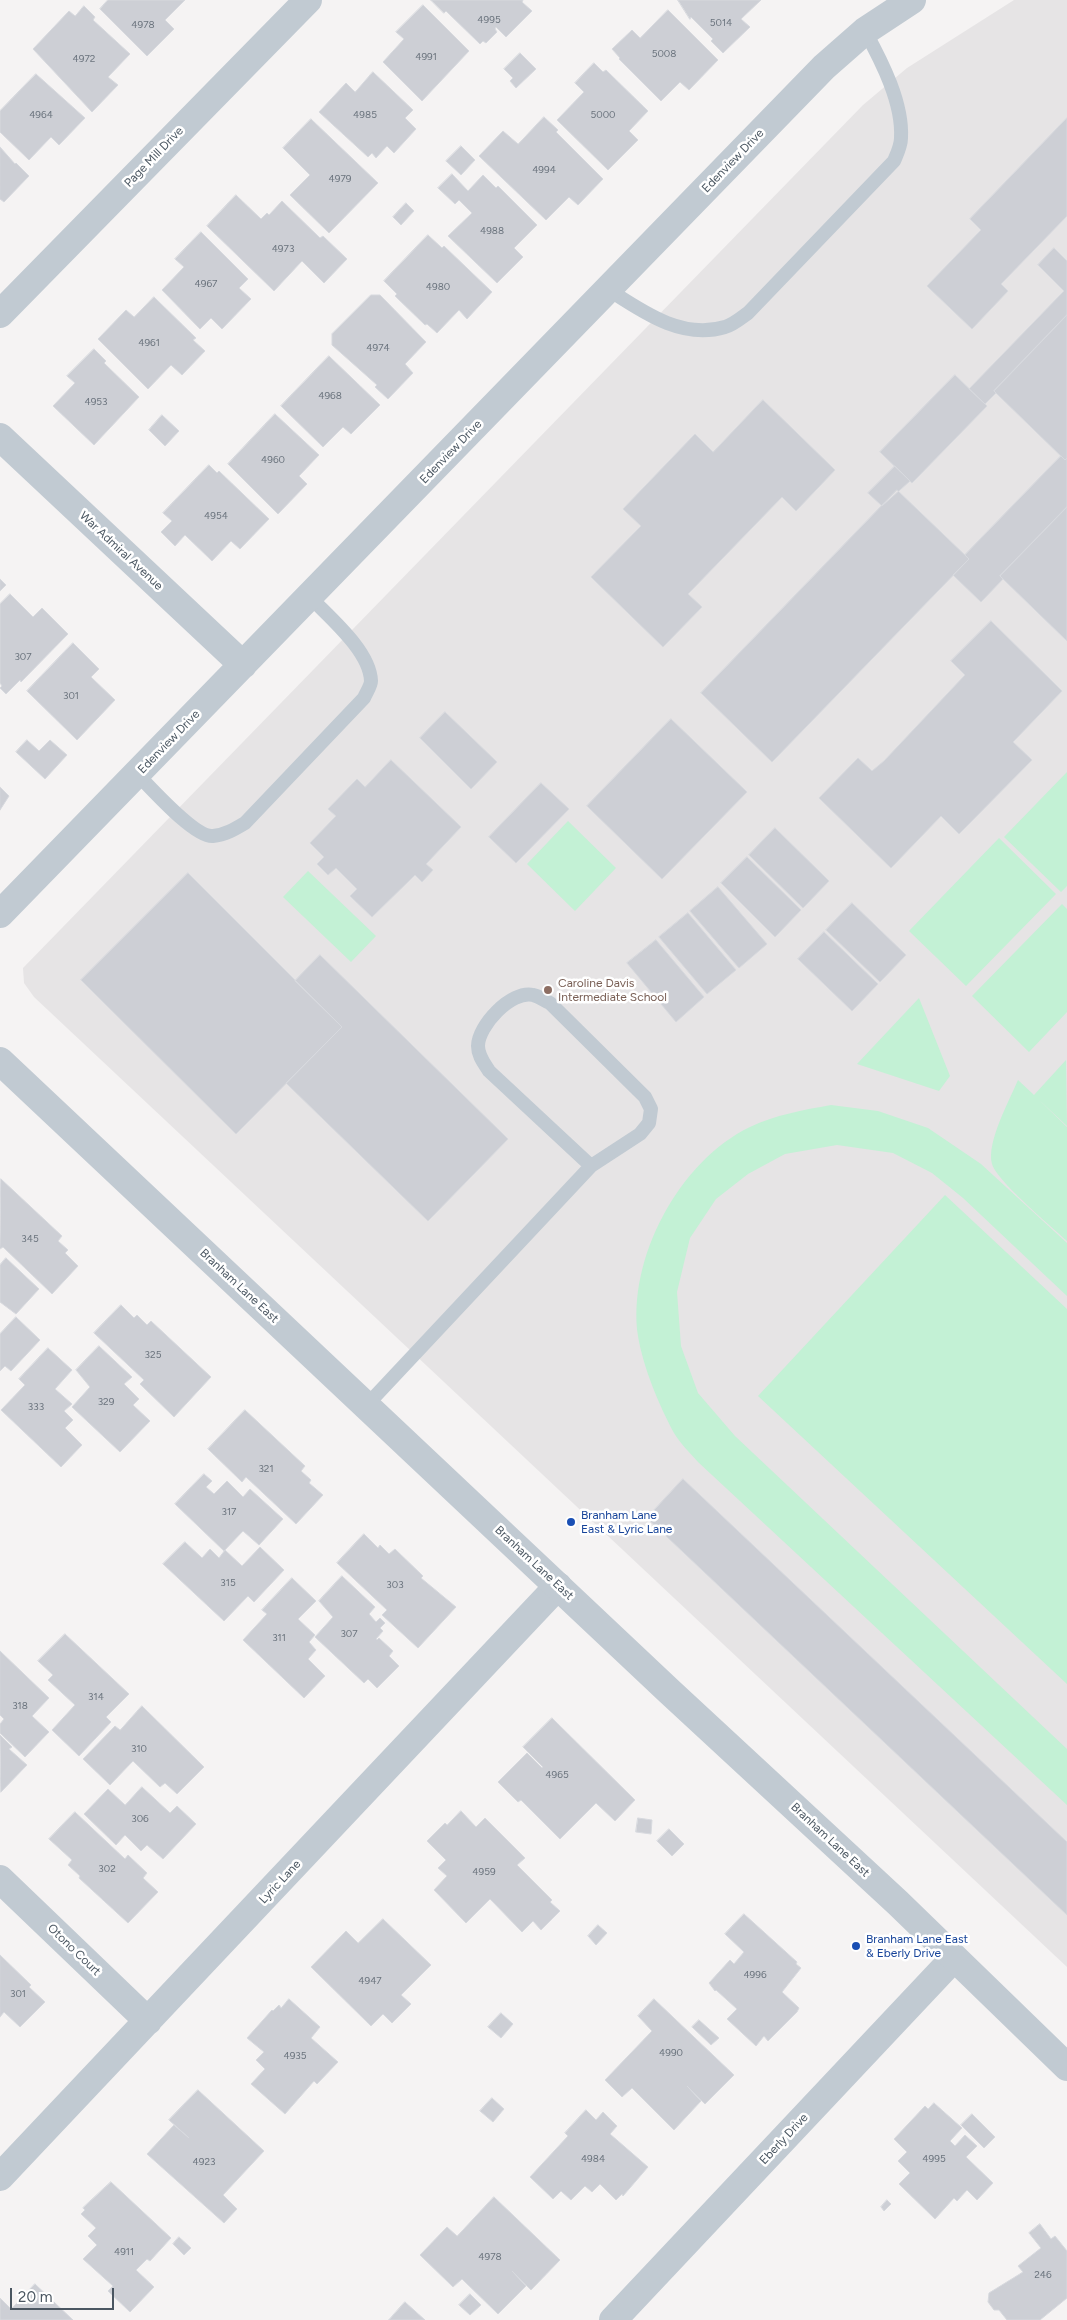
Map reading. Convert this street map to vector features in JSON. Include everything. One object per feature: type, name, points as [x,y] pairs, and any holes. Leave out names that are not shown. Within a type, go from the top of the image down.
[{"type":"street","name":"Page Mill Drive","points":[[0,314],[308,0]]},
{"type":"street","name":"Edenview Drive","points":[[0,914],[138,775],[824,67],[865,31],[912,0]]},
{"type":"street","name":"War Admiral Avenue","points":[[0,437],[243,665]]},
{"type":"street","name":"Branham Lane East","points":[[0,1061],[898,1903],[1067,2067]]},
{"type":"street","name":"Lyric Lane","points":[[0,2177],[558,1586]]},
{"type":"street","name":"Otono Court","points":[[0,1879],[148,2021]]},
{"type":"street","name":"Eberly Drive","points":[[614,2320],[954,1958]]},
{"type":"lane","points":[[609,290],[647,314],[675,326],[708,331],[727,327],[748,313],[894,161],[902,141],[901,124],[886,70],[865,31]]},
{"type":"lane","points":[[138,775],[192,828],[210,837],[231,832],[245,823],[364,698],[371,683],[369,667],[362,654],[310,597]]},
{"type":"lane","points":[[366,1406],[591,1166],[640,1134],[649,1123],[651,1109],[644,1097],[550,1004],[533,994],[518,995],[502,1006],[482,1031],[478,1046],[481,1058],[489,1071],[591,1166]]},
{"type":"shaded area","name":"Caroline Davis Intermediate School","points":[[1014,0],[1067,0],[1067,1967],[34,997],[24,983],[23,968],[863,105],[907,68]]},
{"type":"green space","points":[[1067,772],[1067,886],[1061,892],[1004,837]]},
{"type":"green space","points":[[568,821],[616,868],[575,911],[527,864]]},
{"type":"green space","points":[[999,838],[1056,894],[966,986],[909,931]]},
{"type":"green space","points":[[308,871],[376,936],[351,962],[283,897]]},
{"type":"green space","points":[[1062,904],[1067,909],[1067,1012],[1029,1052],[972,996]]},
{"type":"green space","points":[[919,998],[950,1076],[939,1091],[857,1064]]},
{"type":"green space","points":[[1066,1060],[1067,1126],[1038,1099],[1067,1127],[1067,1241],[1003,1181],[992,1164],[991,1155],[995,1133],[1018,1080],[1034,1095]]},
{"type":"green space","points":[[831,1105],[878,1111],[928,1128],[981,1164],[1067,1243],[1067,1296],[963,1198],[932,1173],[893,1153],[837,1145],[785,1154],[748,1174],[716,1199],[690,1238],[677,1292],[681,1346],[698,1393],[735,1436],[1067,1749],[1067,1805],[698,1462],[674,1433],[657,1398],[648,1373],[638,1336],[637,1306],[641,1276],[650,1245],[663,1215],[680,1188],[701,1163],[724,1143],[750,1127],[779,1116]]},
{"type":"green space","points":[[945,1195],[1067,1309],[1067,1684],[758,1396]]},
{"type":"building","points":[[108,0],[185,0],[165,20],[174,29],[147,56],[100,9]]},
{"type":"building","points":[[431,0],[523,0],[522,2],[532,11],[506,37],[496,27],[497,32],[486,43],[483,41],[480,44],[446,11],[444,13]]},
{"type":"building","points":[[678,0],[761,0],[741,19],[750,27],[723,53],[711,41],[713,39],[691,17],[690,19]]},
{"type":"building","points":[[423,5],[469,51],[422,101],[383,62],[404,39],[396,32]]},
{"type":"building","points":[[84,6],[95,17],[93,20],[130,54],[108,77],[118,85],[92,112],[33,49],[69,11],[75,16]]},
{"type":"building","points":[[668,10],[718,60],[689,90],[680,82],[661,101],[619,59],[612,49],[632,30],[640,38]]},
{"type":"building","points":[[520,53],[536,69],[516,88],[510,81],[513,78],[504,69]]},
{"type":"building","points":[[594,63],[603,72],[606,70],[648,111],[629,131],[638,140],[608,170],[557,120],[584,92],[575,83]]},
{"type":"building","points":[[373,72],[413,110],[405,118],[416,129],[394,153],[387,146],[376,158],[372,153],[368,157],[319,112],[346,83],[355,92]]},
{"type":"building","points":[[36,74],[85,118],[59,145],[51,137],[29,160],[0,132],[0,111]]},
{"type":"building","points":[[544,117],[558,130],[556,132],[603,179],[578,205],[569,197],[546,220],[479,156],[503,131],[518,144]]},
{"type":"building","points":[[1067,118],[1067,216],[1001,284],[1008,291],[972,329],[927,286],[981,230],[970,219]]},
{"type":"building","points":[[311,119],[378,183],[329,233],[290,195],[310,175],[283,148]]},
{"type":"building","points":[[461,146],[475,160],[461,175],[446,161]]},
{"type":"building","points":[[0,147],[29,176],[4,202],[0,199]]},
{"type":"building","points":[[452,174],[468,191],[483,175],[496,188],[498,186],[537,225],[514,248],[523,257],[497,283],[448,236],[472,213],[459,200],[455,204],[438,188]]},
{"type":"building","points":[[236,195],[261,219],[267,213],[269,215],[282,201],[320,238],[323,236],[347,259],[324,283],[302,261],[274,291],[207,226]]},
{"type":"building","points":[[406,203],[414,211],[401,225],[393,217]]},
{"type":"building","points":[[201,232],[248,279],[239,288],[251,299],[222,329],[211,318],[200,329],[162,290],[184,267],[175,259]]},
{"type":"building","points":[[428,235],[442,248],[444,246],[492,292],[467,319],[459,310],[437,333],[427,324],[425,325],[395,296],[397,294],[384,281]]},
{"type":"building","points":[[1054,248],[1067,261],[1067,315],[994,391],[996,393],[985,404],[969,389],[1064,291],[1038,265]]},
{"type":"building","points":[[371,295],[380,295],[426,342],[405,364],[413,373],[388,399],[375,387],[377,385],[332,345],[332,334]]},
{"type":"building","points":[[154,297],[196,338],[193,340],[205,351],[182,375],[171,365],[148,389],[98,339],[126,310],[134,317]]},
{"type":"building","points":[[1067,315],[1067,458],[1065,460],[994,391]]},
{"type":"building","points":[[94,349],[106,361],[104,363],[139,397],[94,445],[53,406],[75,383],[67,376]]},
{"type":"building","points":[[329,356],[380,405],[351,434],[343,427],[323,447],[281,406]]},
{"type":"building","points":[[955,375],[987,406],[912,483],[880,452]]},
{"type":"building","points":[[763,400],[835,470],[796,511],[782,497],[688,594],[702,607],[663,647],[591,577],[641,526],[623,509],[695,434],[713,452]]},
{"type":"building","points":[[275,414],[319,455],[299,476],[307,484],[278,514],[228,464]]},
{"type":"building","points":[[162,415],[179,431],[165,446],[149,430]]},
{"type":"building","points":[[1061,456],[1065,460],[1067,458],[1067,507],[1000,576],[1003,579],[981,602],[953,575],[969,559],[965,555]]},
{"type":"building","points":[[209,465],[217,473],[219,471],[269,519],[240,549],[231,541],[212,561],[185,535],[175,546],[161,532],[172,521],[163,513]]},
{"type":"building","points":[[895,466],[910,481],[882,506],[868,493]]},
{"type":"building","points":[[897,490],[969,559],[772,762],[701,693]]},
{"type":"building","points":[[1067,507],[1067,641],[1000,576]]},
{"type":"building","points":[[0,579],[6,585],[0,591]]},
{"type":"building","points":[[10,594],[33,617],[42,608],[68,634],[21,682],[20,680],[6,694],[0,688],[2,686],[0,683],[0,604]]},
{"type":"building","points":[[991,621],[1062,691],[1013,742],[1032,760],[959,834],[941,816],[891,868],[819,798],[858,758],[872,771],[884,761],[965,675],[951,661]]},
{"type":"building","points":[[73,643],[99,669],[91,677],[115,700],[77,740],[27,691]]},
{"type":"building","points":[[445,712],[497,762],[471,789],[420,738]]},
{"type":"building","points":[[671,719],[747,792],[662,879],[587,806]]},
{"type":"building","points":[[27,740],[39,751],[50,740],[67,755],[45,779],[16,752]]},
{"type":"building","points":[[391,760],[461,827],[426,864],[433,870],[422,882],[415,875],[372,917],[350,896],[357,889],[336,868],[328,875],[317,864],[324,857],[310,843],[336,816],[328,809],[357,779],[365,787]]},
{"type":"building","points":[[541,783],[569,809],[516,863],[489,837]]},
{"type":"building","points":[[0,787],[9,796],[0,810]]},
{"type":"building","points":[[775,828],[829,881],[803,908],[749,855]]},
{"type":"building","points":[[747,857],[801,910],[775,937],[721,883]]},
{"type":"building","points":[[188,873],[342,1027],[236,1134],[81,980]]},
{"type":"building","points":[[718,887],[767,944],[739,968],[690,911]]},
{"type":"building","points":[[852,903],[906,955],[880,982],[826,930]]},
{"type":"building","points":[[688,913],[736,970],[707,994],[659,937]]},
{"type":"building","points":[[824,932],[878,984],[852,1011],[798,959]]},
{"type":"building","points":[[656,940],[704,997],[676,1022],[627,963]]},
{"type":"building","points":[[320,955],[508,1139],[428,1221],[286,1083],[342,1027],[295,981]]},
{"type":"building","points":[[1,1179],[62,1236],[58,1241],[68,1250],[65,1253],[78,1266],[52,1294],[3,1247],[0,1249]]},
{"type":"building","points":[[6,1258],[39,1289],[16,1314],[0,1302],[0,1265]]},
{"type":"building","points":[[121,1305],[134,1318],[137,1315],[147,1325],[151,1321],[211,1377],[174,1417],[140,1384],[144,1380],[94,1333]]},
{"type":"building","points":[[16,1317],[40,1340],[11,1371],[5,1366],[0,1371],[0,1334]]},
{"type":"building","points":[[99,1346],[132,1377],[124,1384],[139,1399],[133,1405],[150,1421],[120,1452],[72,1407],[90,1387],[76,1370]]},
{"type":"building","points":[[48,1348],[72,1370],[55,1389],[72,1404],[64,1411],[73,1420],[65,1428],[82,1445],[61,1467],[1,1410],[25,1385],[19,1379]]},
{"type":"building","points":[[245,1410],[305,1466],[301,1471],[311,1480],[309,1483],[323,1495],[296,1524],[246,1477],[242,1482],[208,1449]]},
{"type":"building","points":[[204,1474],[212,1481],[206,1487],[214,1494],[227,1481],[243,1497],[250,1489],[283,1519],[259,1545],[243,1531],[224,1551],[175,1504]]},
{"type":"building","points":[[683,1479],[1067,1842],[1067,1915],[647,1518]]},
{"type":"building","points":[[364,1534],[378,1548],[380,1545],[389,1554],[395,1549],[423,1576],[421,1578],[456,1607],[418,1648],[382,1615],[387,1610],[337,1563]]},
{"type":"building","points":[[185,1542],[202,1558],[210,1549],[219,1558],[225,1550],[242,1566],[260,1547],[284,1570],[254,1602],[248,1596],[224,1621],[163,1564]]},
{"type":"building","points":[[342,1576],[375,1607],[369,1614],[376,1622],[380,1618],[385,1623],[380,1628],[383,1631],[376,1639],[379,1638],[393,1651],[389,1656],[399,1666],[377,1688],[368,1679],[364,1683],[315,1637],[333,1617],[319,1601]]},
{"type":"building","points":[[292,1578],[316,1601],[298,1619],[315,1635],[309,1642],[316,1650],[308,1659],[325,1676],[304,1698],[243,1640],[267,1614],[262,1610]]},
{"type":"building","points":[[65,1634],[129,1694],[106,1717],[111,1722],[79,1756],[52,1730],[75,1705],[48,1680],[53,1675],[38,1661]]},
{"type":"building","points":[[0,1651],[49,1698],[32,1716],[49,1732],[25,1757],[0,1733],[0,1724],[4,1719],[0,1715]]},
{"type":"building","points":[[142,1706],[204,1767],[177,1794],[165,1783],[160,1787],[133,1761],[110,1785],[83,1759],[115,1726],[120,1730]]},
{"type":"building","points":[[552,1718],[635,1800],[615,1821],[596,1803],[560,1839],[521,1800],[518,1802],[498,1782],[527,1753],[543,1767],[523,1747]]},
{"type":"building","points":[[0,1735],[12,1747],[9,1749],[27,1765],[1,1792]]},
{"type":"building","points":[[142,1787],[170,1813],[177,1806],[196,1824],[163,1859],[147,1845],[141,1851],[125,1835],[116,1845],[84,1814],[108,1789],[125,1805]]},
{"type":"building","points":[[461,1811],[476,1827],[485,1818],[525,1858],[517,1865],[552,1900],[550,1902],[560,1911],[541,1930],[533,1921],[522,1932],[490,1899],[466,1923],[434,1890],[447,1876],[438,1868],[446,1860],[427,1841],[445,1823],[447,1825]]},
{"type":"building","points":[[75,1812],[125,1859],[128,1855],[147,1873],[143,1878],[158,1892],[128,1923],[79,1878],[80,1876],[68,1865],[72,1860],[49,1839]]},
{"type":"building","points":[[638,1818],[652,1820],[651,1834],[636,1832]]},
{"type":"building","points":[[669,1829],[684,1844],[672,1856],[657,1841]]},
{"type":"building","points":[[744,1914],[797,1962],[796,1964],[801,1968],[782,1992],[799,2008],[797,2012],[768,2041],[764,2036],[756,2046],[727,2019],[737,2009],[715,1991],[709,1983],[730,1960],[734,1964],[744,1952],[725,1934]]},
{"type":"building","points":[[383,1919],[431,1965],[401,1995],[411,2004],[392,2023],[383,2014],[371,2026],[311,1967],[346,1931],[358,1943]]},
{"type":"building","points":[[598,1925],[607,1933],[596,1945],[588,1936]]},
{"type":"building","points":[[0,1955],[31,1985],[29,1987],[45,2002],[20,2027],[4,2012],[0,2017]]},
{"type":"building","points":[[289,1999],[320,2027],[311,2038],[338,2062],[317,2084],[314,2081],[285,2114],[251,2084],[265,2069],[256,2060],[264,2052],[247,2038],[272,2010],[279,2005],[281,2008]]},
{"type":"building","points":[[654,1999],[734,2075],[705,2104],[687,2086],[701,2101],[674,2130],[632,2088],[622,2097],[605,2080],[652,2031],[638,2016]]},
{"type":"building","points":[[501,2013],[513,2024],[501,2038],[488,2027]]},
{"type":"building","points":[[699,2020],[719,2038],[711,2045],[692,2027]]},
{"type":"building","points":[[198,2090],[264,2151],[223,2195],[237,2209],[224,2223],[147,2154],[174,2125],[189,2138],[169,2120]]},
{"type":"building","points":[[492,2098],[504,2109],[493,2122],[480,2111]]},
{"type":"building","points":[[934,2103],[962,2128],[950,2141],[955,2146],[965,2135],[977,2146],[966,2157],[993,2183],[977,2200],[967,2190],[957,2201],[954,2198],[935,2219],[899,2184],[910,2173],[898,2161],[907,2152],[894,2139],[925,2106],[928,2109]]},
{"type":"building","points":[[586,2110],[596,2120],[603,2112],[617,2126],[610,2134],[648,2167],[623,2196],[622,2194],[616,2200],[600,2184],[592,2192],[585,2186],[571,2200],[561,2191],[553,2199],[530,2177],[568,2136],[565,2133]]},
{"type":"building","points":[[972,2114],[995,2137],[984,2148],[961,2125]]},
{"type":"building","points":[[111,2182],[171,2238],[150,2261],[147,2259],[136,2270],[154,2287],[130,2312],[108,2291],[113,2286],[83,2259],[97,2245],[88,2236],[96,2228],[81,2214],[85,2210],[83,2208]]},
{"type":"building","points":[[494,2197],[560,2260],[531,2290],[512,2271],[526,2286],[498,2314],[462,2279],[453,2287],[420,2255],[447,2227],[457,2236]]},
{"type":"building","points":[[887,2200],[891,2204],[884,2211],[881,2207]]},
{"type":"building","points":[[1040,2224],[1051,2239],[1055,2236],[1067,2251],[1067,2298],[1040,2320],[1007,2320],[999,2310],[994,2310],[988,2302],[989,2293],[1023,2272],[1018,2266],[1041,2248],[1029,2233]]},
{"type":"building","points":[[179,2237],[191,2248],[184,2255],[173,2244]]},
{"type":"building","points":[[35,2284],[73,2320],[0,2320],[0,2298],[11,2309]]},
{"type":"building","points":[[470,2294],[481,2305],[470,2315],[459,2305]]},
{"type":"building","points":[[405,2302],[425,2320],[389,2320]]},
{"type":"place","name":"Caroline Davis Intermediate School","points":[[548,990]]},
{"type":"place","name":"Branham Lane East & Lyric Lane","points":[[571,1522]]},
{"type":"place","name":"Branham Lane East & Eberly Drive","points":[[856,1946]]}]
